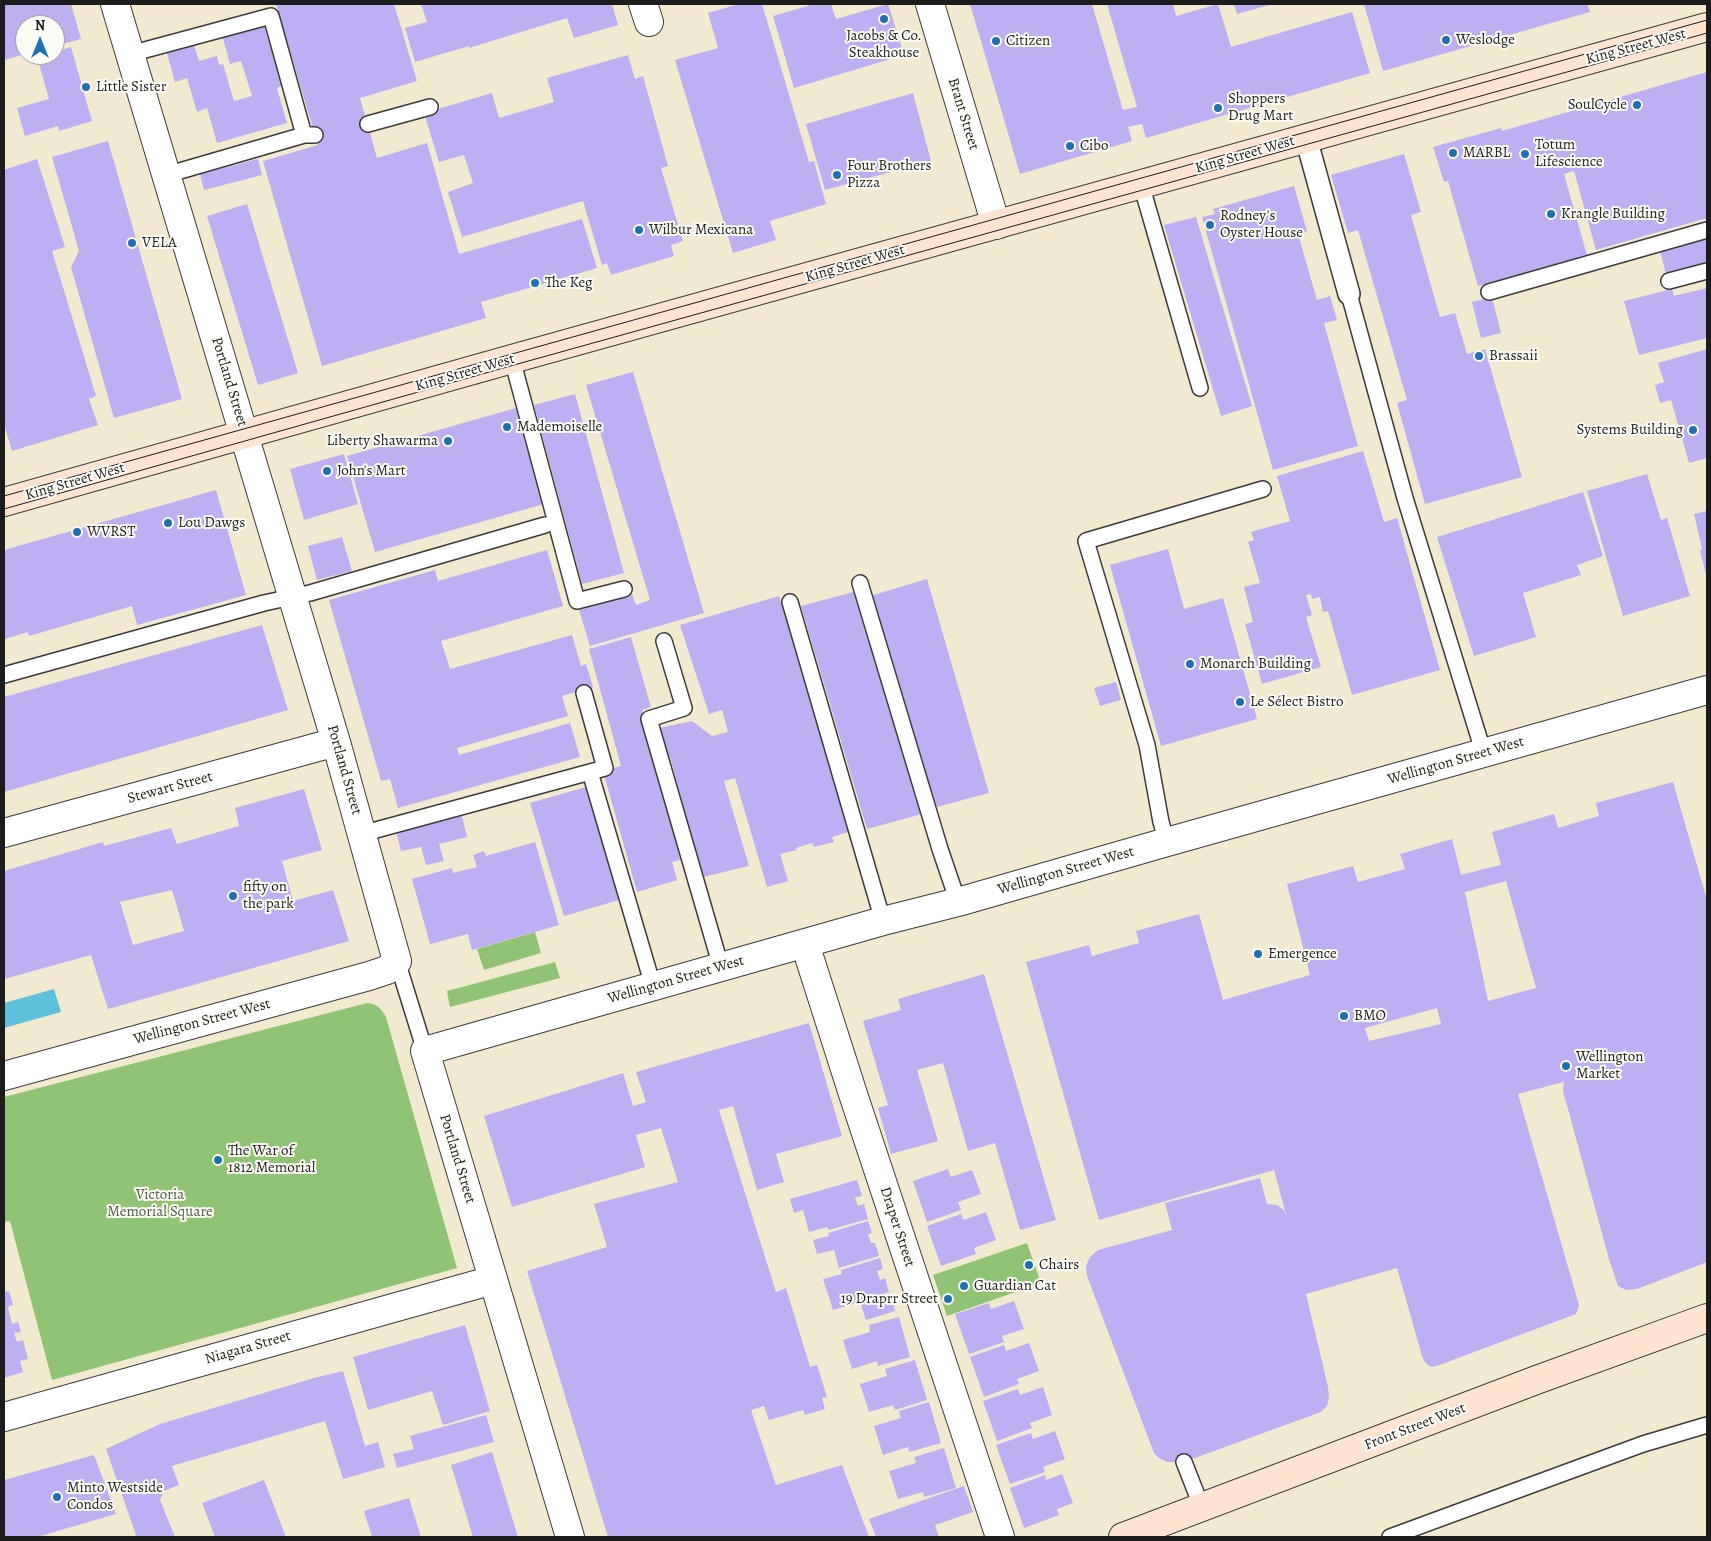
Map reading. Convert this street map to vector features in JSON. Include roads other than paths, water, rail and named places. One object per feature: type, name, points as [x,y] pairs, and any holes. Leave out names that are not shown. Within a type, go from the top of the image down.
[{"type":"main road","name":"King Street West","points":[[5,496],[246,435],[512,359],[1707,27]]},
{"type":"main road","name":"Front Street West","points":[[1123,1537],[1539,1379],[1707,1318]]},
{"type":"street","name":"Portland Street","points":[[115,4],[246,435],[336,742],[397,962]]},
{"type":"street","name":"Brant Street","points":[[930,4],[996,225]]},
{"type":"street","points":[[1306,138],[1349,294]]},
{"type":"street","name":"Wellington Street West","points":[[425,1051],[1707,690]]},
{"type":"street","name":"Stewart Street","points":[[4,833],[336,742]]},
{"type":"street","name":"Draper Street","points":[[805,944],[852,1094],[1000,1537]]},
{"type":"street","name":"Wellington Street West","points":[[4,1076],[369,976],[387,970],[397,962]]},
{"type":"street","name":"Portland Street","points":[[425,1051],[570,1537]]},
{"type":"street","name":"Niagara Street","points":[[4,1417],[493,1280]]},
{"type":"lane","points":[[130,54],[271,16],[310,135],[166,175]]},
{"type":"lane","points":[[368,124],[430,107]]},
{"type":"lane","points":[[1141,184],[1200,388]]},
{"type":"lane","points":[[1489,292],[1707,230]]},
{"type":"lane","points":[[1670,281],[1707,271]]},
{"type":"lane","points":[[1349,294],[1405,498],[1484,754]]},
{"type":"lane","points":[[512,359],[577,601],[624,589]]},
{"type":"lane","points":[[1167,842],[1161,822],[1147,745],[1086,541],[1263,489]]},
{"type":"lane","points":[[4,675],[293,597],[545,525]]},
{"type":"lane","points":[[860,583],[940,849],[958,902]]},
{"type":"lane","points":[[790,602],[883,921]]},
{"type":"lane","points":[[664,641],[684,708],[649,719],[721,967]]},
{"type":"lane","points":[[361,834],[604,768],[584,693]]},
{"type":"lane","points":[[590,772],[653,986]]},
{"type":"lane","name":"Portland Street","points":[[397,962],[425,1051]]},
{"type":"lane","points":[[1390,1537],[1643,1444],[1707,1425]]},
{"type":"lane","points":[[1184,1462],[1202,1508]]},
{"type":"water","points":[[54,989],[61,1012],[4,1028],[4,1003]]},
{"type":"tram line","points":[[4,496],[1707,20]]},
{"type":"tram line","points":[[4,509],[1707,33]]},
{"type":"place","name":"Jacobs & Co. Steakhouse","points":[[884,19]]},
{"type":"place","name":"Weslodge","points":[[1446,40]]},
{"type":"place","name":"Citizen","points":[[996,41]]},
{"type":"place","name":"Little Sister","points":[[86,87]]},
{"type":"place","name":"SoulCycle","points":[[1637,105]]},
{"type":"place","name":"Shoppers Drug Mart","points":[[1218,108]]},
{"type":"place","name":"Cibo","points":[[1070,146]]},
{"type":"place","name":"MARBL","points":[[1453,153]]},
{"type":"place","name":"Totum Lifescience","points":[[1525,154]]},
{"type":"place","name":"Four Brothers Pizza","points":[[837,175]]},
{"type":"place","name":"Krangle Building","points":[[1551,214]]},
{"type":"place","name":"Rodney's Oyster House","points":[[1210,225]]},
{"type":"place","name":"Wilbur Mexicana","points":[[639,230]]},
{"type":"place","name":"VELA","points":[[132,243]]},
{"type":"place","name":"The Keg","points":[[535,283]]},
{"type":"place","name":"Brassaii","points":[[1479,356]]},
{"type":"place","name":"Mademoiselle","points":[[507,427]]},
{"type":"place","name":"Systems Building","points":[[1693,430]]},
{"type":"place","name":"Liberty Shawarma","points":[[448,441]]},
{"type":"place","name":"John's Mart","points":[[327,471]]},
{"type":"place","name":"Lou Dawgs","points":[[168,523]]},
{"type":"place","name":"WVRST","points":[[77,532]]},
{"type":"place","name":"Monarch Building","points":[[1190,664]]},
{"type":"place","name":"Le Sélect Bistro","points":[[1240,702]]},
{"type":"place","name":"fifty on the park","points":[[233,896]]},
{"type":"place","name":"Emergence","points":[[1258,954]]},
{"type":"place","name":"BMO","points":[[1344,1016]]},
{"type":"place","name":"Wellington Market","points":[[1566,1066]]},
{"type":"place","name":"The War of 1812 Memorial","points":[[218,1160]]},
{"type":"place","name":"Chairs","points":[[1029,1265]]},
{"type":"place","name":"Guardian Cat","points":[[964,1286]]},
{"type":"place","name":"19 Draprr Street","points":[[948,1299]]},
{"type":"place","name":"Minto Westside Condos","points":[[57,1497]]},
{"type":"park label","name":"Victoria Memorial Square","points":[[160,1204]]}]
